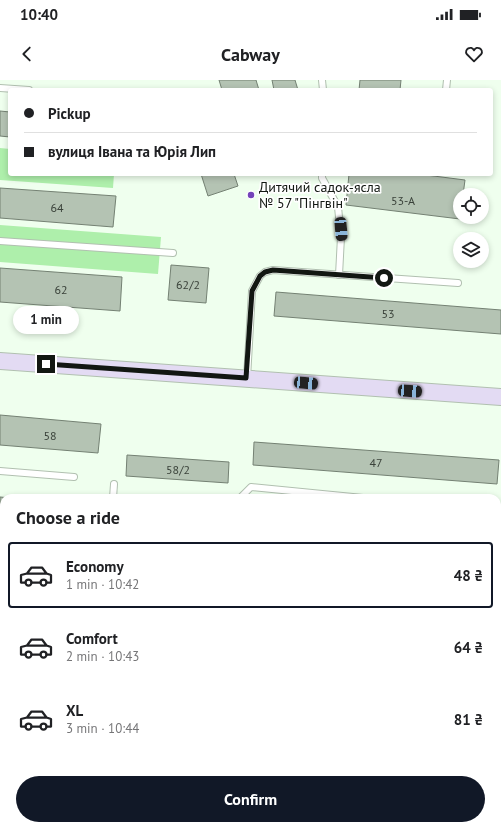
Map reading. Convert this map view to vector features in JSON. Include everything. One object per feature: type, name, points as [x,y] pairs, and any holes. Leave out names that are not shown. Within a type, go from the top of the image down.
[{"type":"street","points":[[0,361],[501,397]]},
{"type":"lane","points":[[322,176],[338,207],[341,237],[339,275]]},
{"type":"lane","points":[[0,241],[173,253]]},
{"type":"lane","points":[[246,378],[252,291],[260,276],[265,272],[273,270],[458,283]]},
{"type":"lane","points":[[0,471],[74,477]]},
{"type":"lane","points":[[113,494],[114,484]]},
{"type":"lane","points":[[244,494],[252,487],[322,494]]},
{"type":"green space","points":[[0,148],[8,149],[8,176],[114,176],[113,188],[0,180]]},
{"type":"green space","points":[[0,225],[161,237],[158,274],[0,262]]},
{"type":"building","points":[[219,80],[256,80],[258,88],[221,88]]},
{"type":"building","points":[[272,80],[295,80],[297,88],[274,88]]},
{"type":"building","points":[[360,80],[401,80],[400,88],[359,88]]},
{"type":"building","points":[[0,111],[8,112],[8,137],[0,136]]},
{"type":"building","points":[[202,176],[235,176],[238,186],[208,196]]},
{"type":"building","points":[[349,176],[434,176],[465,180],[464,188],[453,188],[453,218],[346,205]]},
{"type":"building","points":[[0,188],[116,196],[113,227],[0,218]]},
{"type":"building","points":[[171,265],[209,268],[206,303],[168,300]]},
{"type":"building","points":[[0,268],[122,277],[120,311],[0,302]]},
{"type":"building","points":[[276,292],[501,310],[501,334],[274,316]]},
{"type":"building","points":[[0,415],[101,424],[98,453],[0,445]]},
{"type":"building","points":[[254,442],[499,460],[497,484],[253,465]]},
{"type":"building","points":[[127,455],[229,462],[228,483],[126,476]]},
{"type":"place","name":"Дитячий садок-ясла № 57 \"Пінгвін\"","points":[[251,195]]},
{"type":"route","points":[[46,364],[246,378],[252,291],[260,276],[265,272],[273,270],[384,278]]}]
